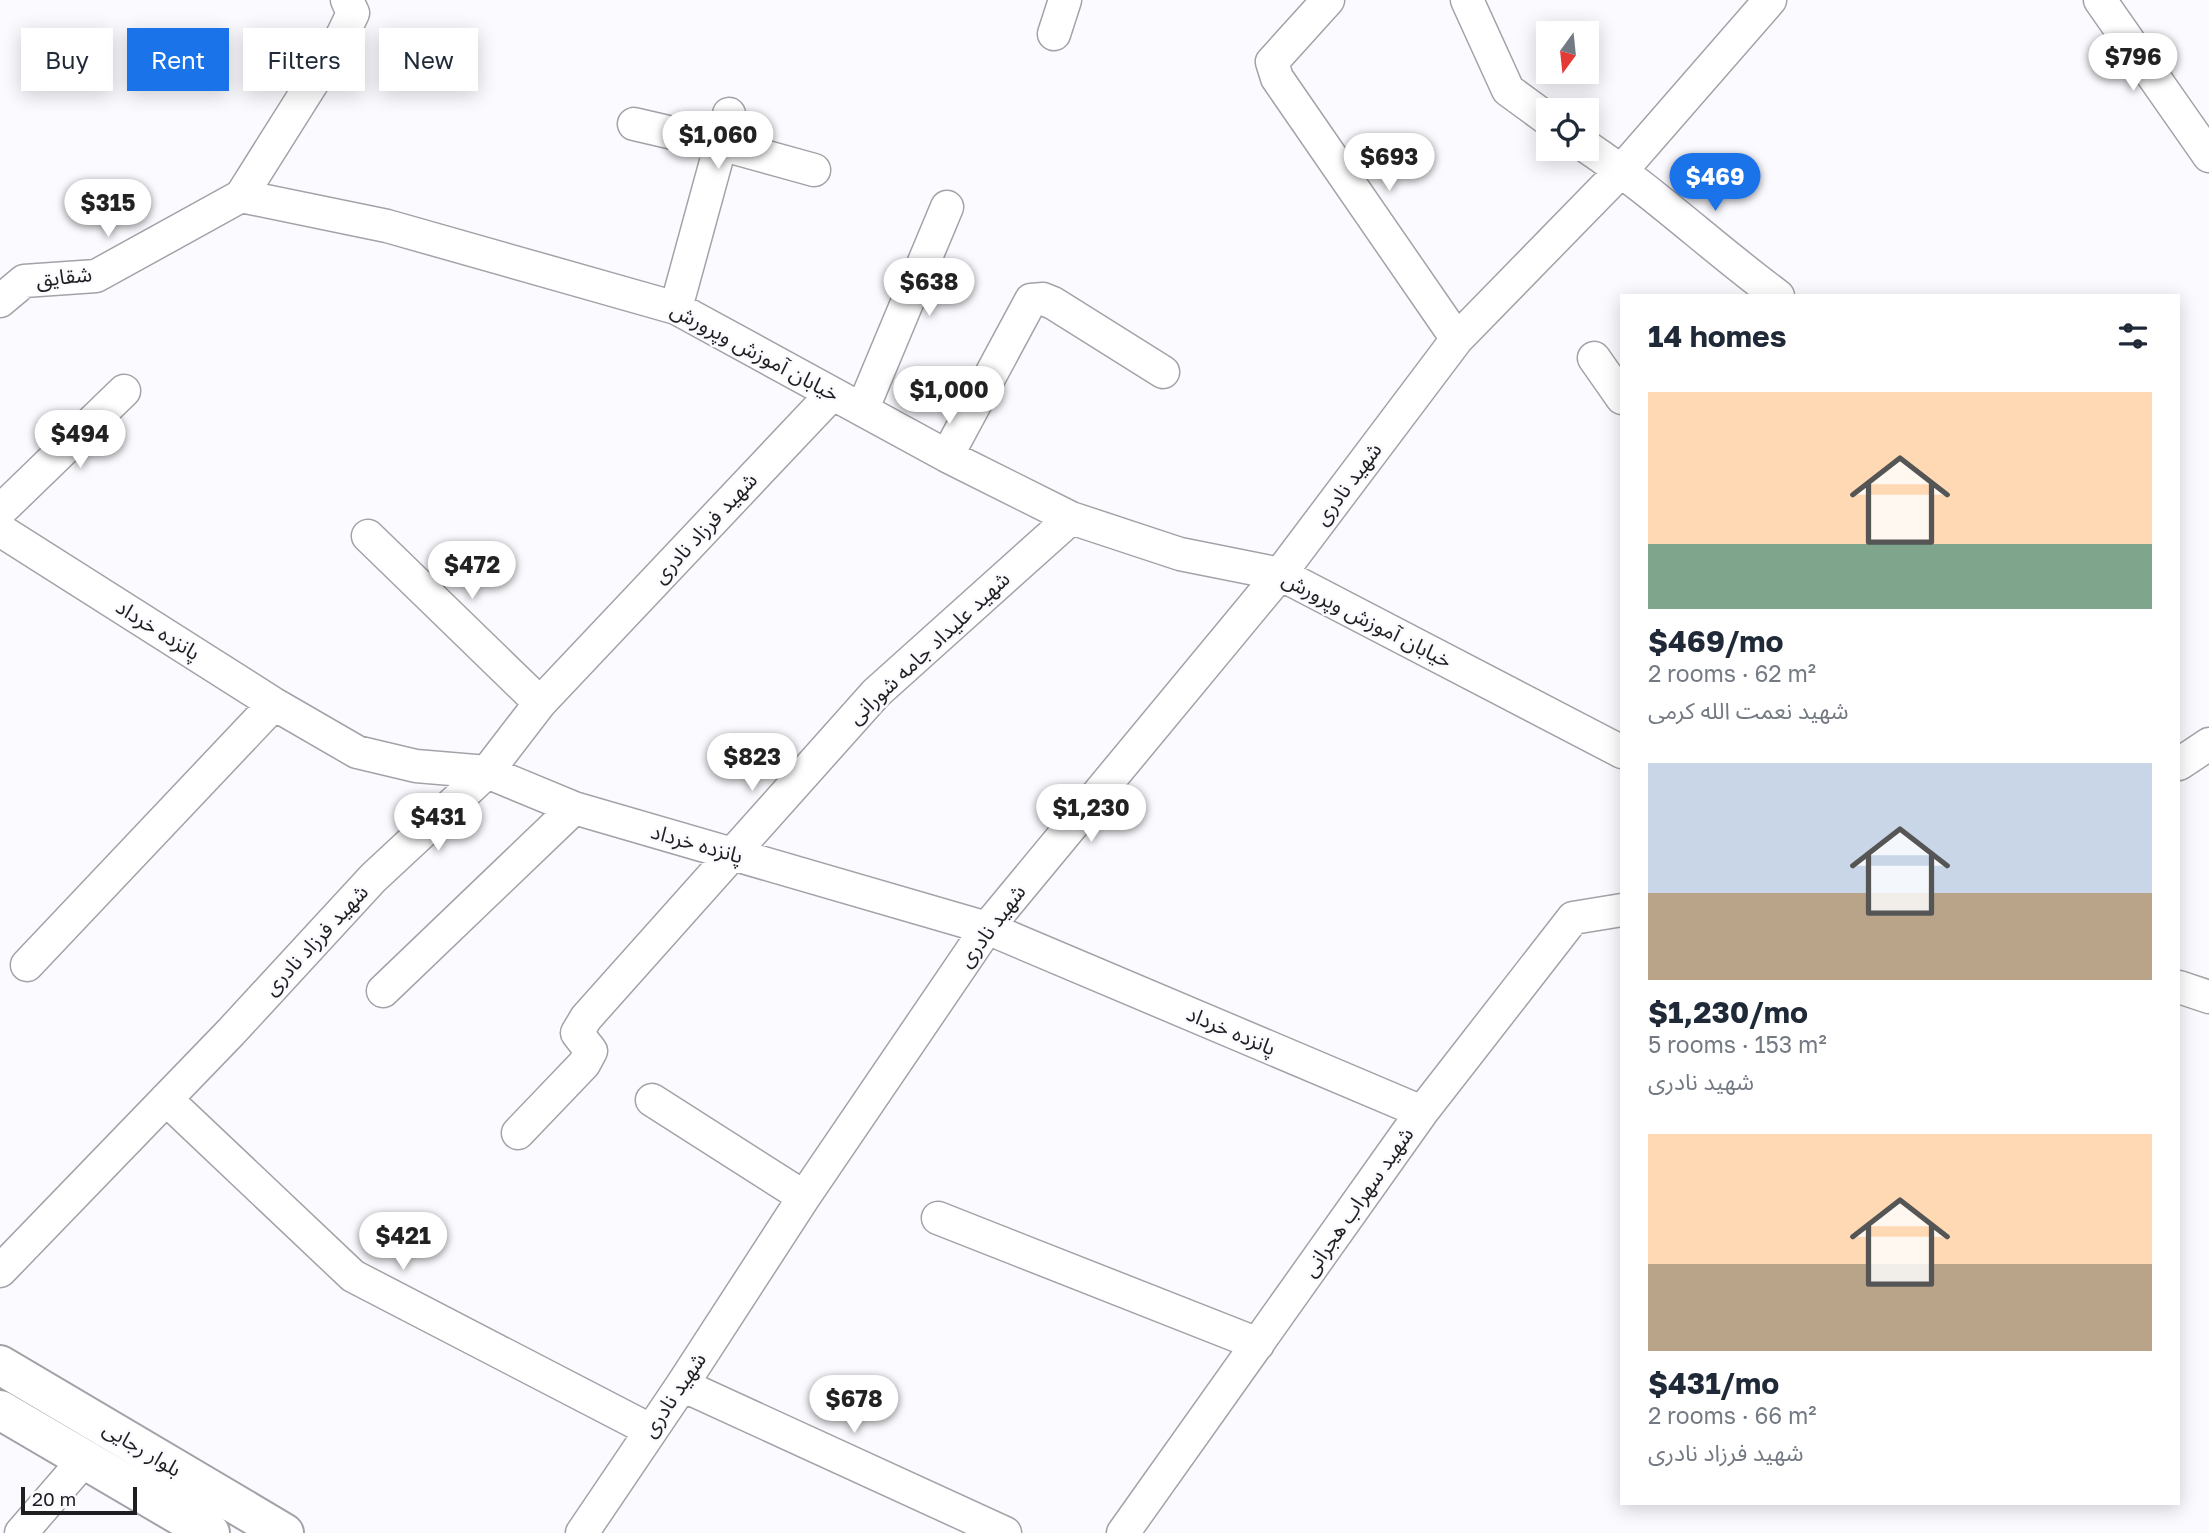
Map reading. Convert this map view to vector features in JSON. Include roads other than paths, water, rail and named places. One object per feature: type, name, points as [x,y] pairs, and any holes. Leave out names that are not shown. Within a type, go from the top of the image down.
[{"type":"main road","name":"بلوار رجایی","points":[[0,1364],[284,1533]]},
{"type":"main road","name":"بلوار رجایی","points":[[0,1410],[210,1533]]},
{"type":"street","points":[[241,196],[343,34],[353,13],[347,0]]},
{"type":"street","points":[[1054,34],[1065,0]]},
{"type":"street","points":[[1328,0],[1272,62],[1277,78],[1457,339]]},
{"type":"street","points":[[1467,0],[1508,90],[1536,110]]},
{"type":"street","name":"شهید نادری","points":[[582,1533],[804,1197],[987,928],[1280,574],[1457,339],[1622,170],[1770,0]]},
{"type":"street","points":[[2099,0],[2209,156]]},
{"type":"street","points":[[677,308],[729,114]]},
{"type":"street","points":[[634,124],[814,170]]},
{"type":"street","points":[[1599,154],[1775,294]]},
{"type":"street","name":"شقایق","points":[[0,301],[23,281],[96,276],[241,196]]},
{"type":"street","name":"خیابان آموزش وپرورش","points":[[241,196],[387,226],[677,308],[947,456],[1071,518],[1180,554],[1280,574],[1620,751]]},
{"type":"street","points":[[863,408],[947,207]]},
{"type":"street","points":[[947,456],[1031,300],[1043,299],[1053,303],[1163,372]]},
{"type":"street","points":[[1594,358],[1620,395]]},
{"type":"street","points":[[0,510],[124,391]]},
{"type":"street","name":"شهید فرزاد نادری","points":[[0,1271],[373,878],[487,772],[540,703],[832,394]]},
{"type":"street","name":"شهید علیداد جامه شورانی","points":[[518,1133],[584,1064],[590,1051],[577,1033],[586,1018],[876,693],[1071,518]]},
{"type":"street","name":"پانزده خرداد","points":[[0,530],[274,704],[357,752],[416,766],[487,772],[574,808],[987,928],[1422,1112]]},
{"type":"street","points":[[368,536],[540,703]]},
{"type":"street","points":[[27,965],[274,704]]},
{"type":"street","points":[[2180,763],[2209,744]]},
{"type":"street","points":[[383,991],[574,808]]},
{"type":"street","name":"شهید سهراب هجرانی","points":[[1123,1533],[1422,1112],[1573,918],[1620,910]]},
{"type":"street","points":[[2180,987],[2209,997]]},
{"type":"street","points":[[166,1099],[353,1276],[650,1430]]},
{"type":"street","points":[[652,1100],[804,1197]]},
{"type":"street","points":[[938,1217],[1258,1344]]},
{"type":"street","points":[[682,1385],[1005,1533]]},
{"type":"street","points":[[21,1533],[85,1460]]}]
